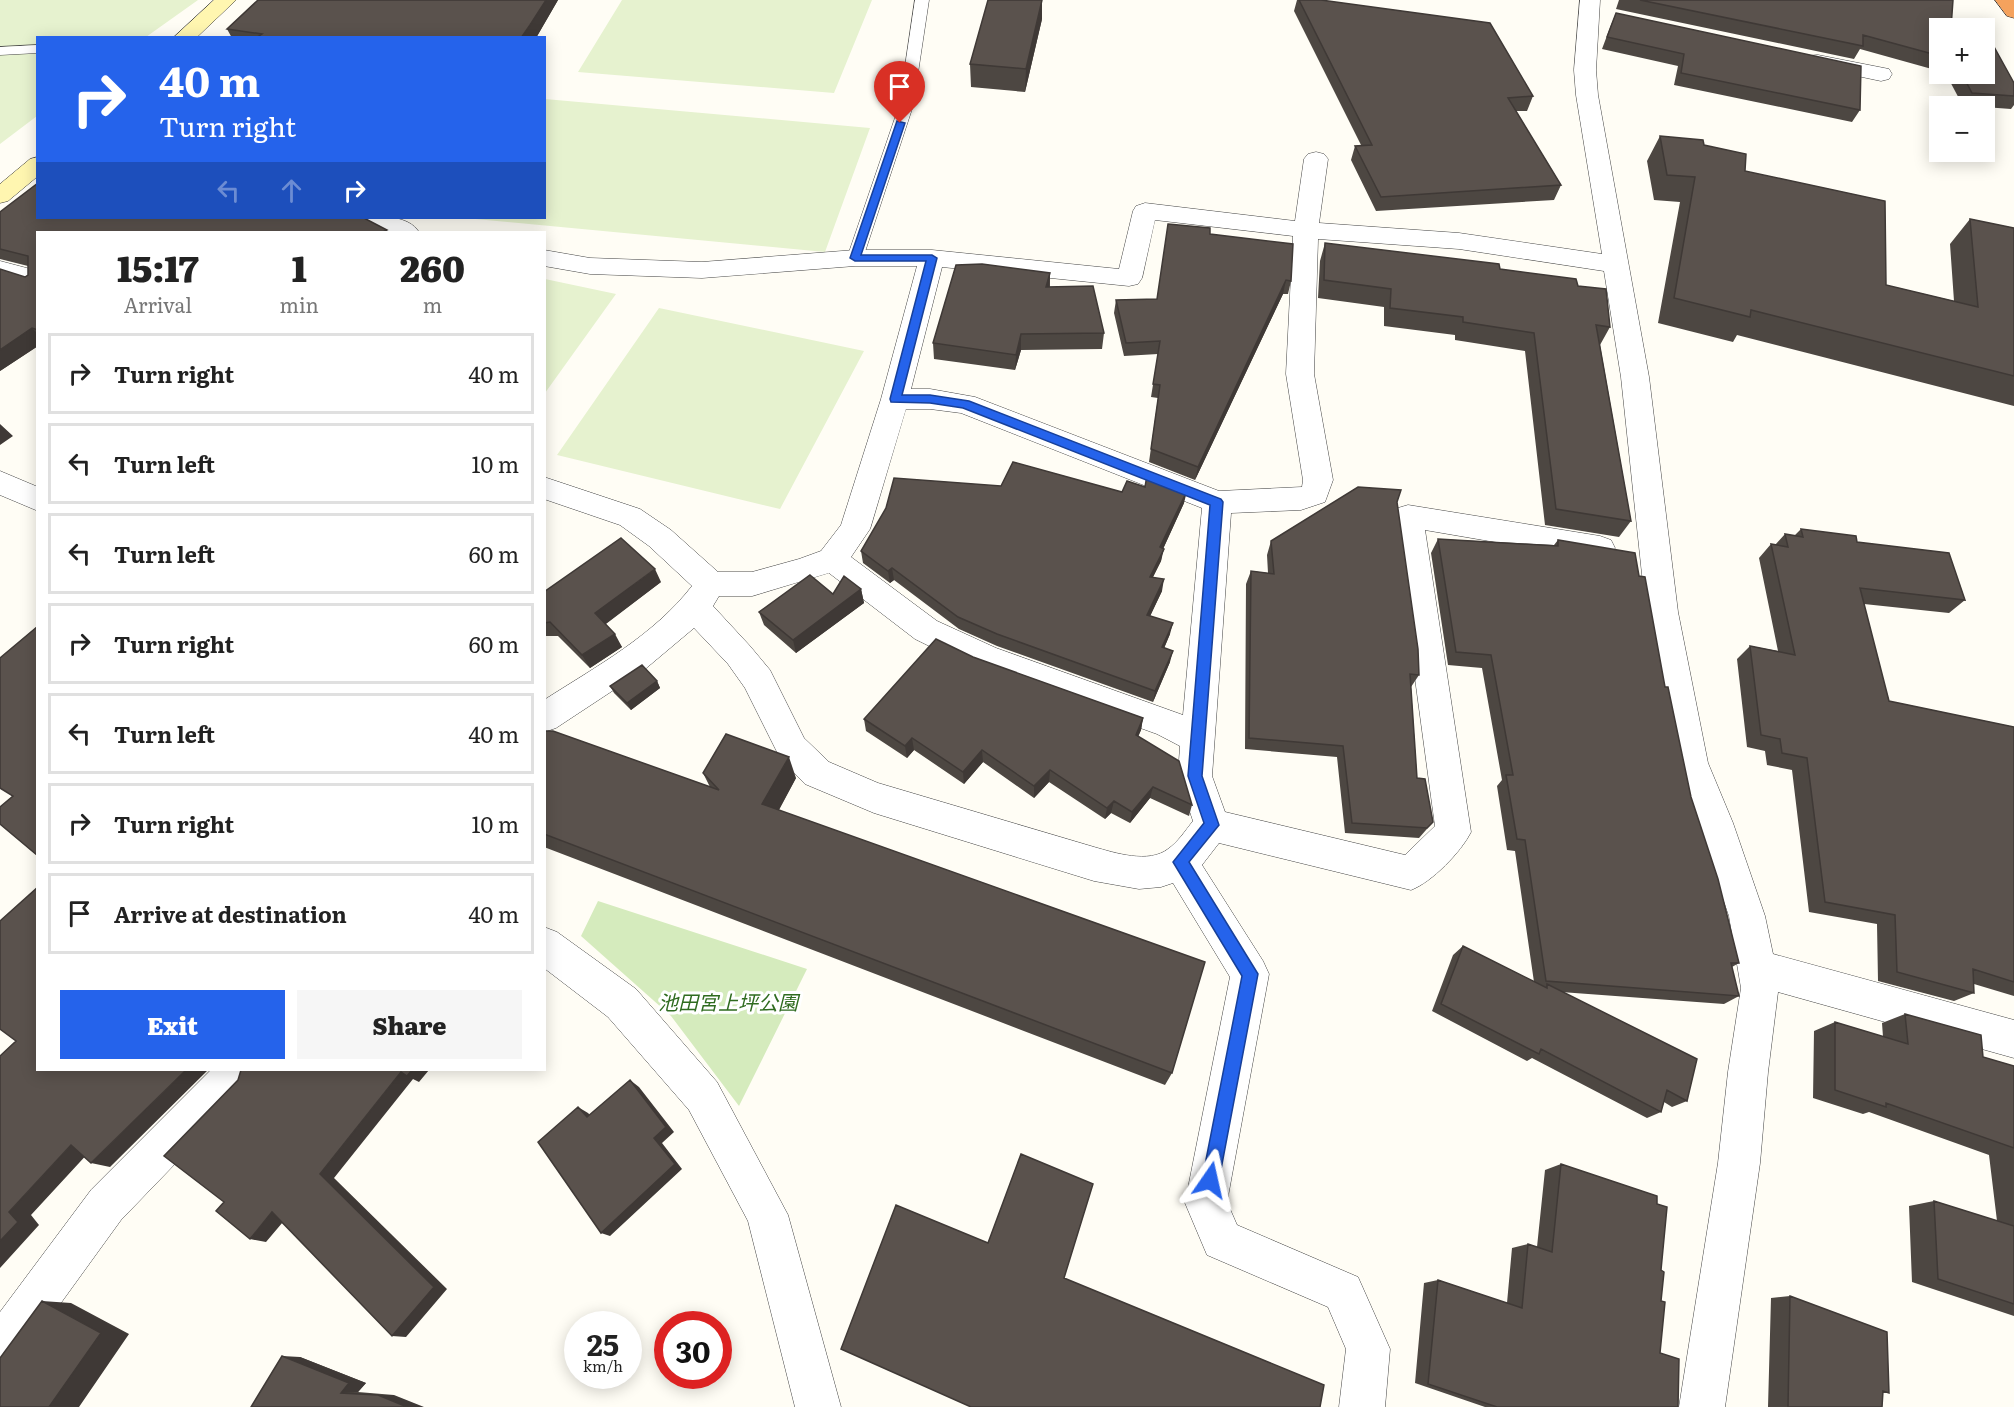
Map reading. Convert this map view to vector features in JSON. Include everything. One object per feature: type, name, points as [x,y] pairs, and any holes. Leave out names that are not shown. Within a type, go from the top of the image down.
[{"type":"highway","points":[[2005,0],[2014,12]]},
{"type":"street","points":[[185,36],[226,0]]},
{"type":"street","points":[[1597,10],[1585,70],[1587,95],[1635,376],[1662,612],[1690,763],[1715,823],[1747,916],[1760,988],[1748,1072],[1739,1163],[1702,1407]]},
{"type":"street","points":[[1799,57],[1881,74]]},
{"type":"street","points":[[895,399],[930,399],[965,404],[1216,502],[1301,499],[1315,494],[1318,480],[1300,374],[1306,230],[1316,159]]},
{"type":"street","points":[[0,196],[36,167]]},
{"type":"street","points":[[546,258],[590,266],[702,270],[855,258],[932,258],[1129,278],[1145,211],[1306,230],[1459,241],[1616,264]]},
{"type":"street","points":[[378,219],[405,231]]},
{"type":"street","points":[[546,717],[648,648],[703,596],[804,570],[832,559],[855,529],[895,399],[932,258]]},
{"type":"street","points":[[0,269],[36,279]]},
{"type":"street","points":[[0,482],[36,499]]},
{"type":"street","points":[[546,489],[630,517],[660,538],[703,596],[739,655],[758,680],[792,748],[817,773],[874,797],[1094,864],[1124,871],[1155,872],[1180,862],[1212,825]]},
{"type":"street","points":[[1212,825],[1195,776],[1216,502]]},
{"type":"street","points":[[1212,825],[1411,873],[1453,832],[1408,516],[1656,558]]},
{"type":"street","points":[[832,559],[926,630],[985,658],[1169,724],[1198,739]]},
{"type":"street","points":[[1180,862],[1251,974],[1206,1203],[1222,1240],[1343,1292],[1368,1349],[1362,1407]]},
{"type":"street","points":[[546,946],[622,1003],[703,1096],[767,1215],[818,1407]]},
{"type":"street","points":[[1756,968],[2014,1039]]},
{"type":"street","points":[[0,1349],[106,1205],[237,1071]]},
{"type":"lane","points":[[855,258],[906,106],[922,0]]},
{"type":"lane","points":[[0,51],[36,49]]},
{"type":"green space","points":[[0,0],[198,0],[147,36],[36,36],[36,117],[0,144]]},
{"type":"green space","points":[[622,0],[872,0],[834,93],[578,72]]},
{"type":"green space","points":[[546,99],[870,128],[825,252],[476,219],[546,219]]},
{"type":"green space","points":[[546,279],[616,294],[546,392]]},
{"type":"green space","points":[[659,308],[864,351],[780,509],[557,455]]},
{"type":"green space","name":"池田宮上坪公園","points":[[598,901],[807,969],[739,1106],[671,1016],[581,936]]},
{"type":"building","points":[[258,0],[546,0],[522,36],[259,36],[262,34],[227,29]]},
{"type":"building","points":[[988,0],[1042,0],[1026,69],[970,64]]},
{"type":"building","points":[[1299,0],[1321,0],[1490,23],[1533,96],[1508,98],[1561,185],[1381,197],[1355,146],[1372,145]]},
{"type":"building","points":[[1640,0],[1953,0],[1952,18],[1929,18],[1929,53],[1863,35],[1863,46]]},
{"type":"building","points":[[1616,13],[1861,66],[1860,110],[1681,73],[1684,54],[1607,37]]},
{"type":"building","points":[[1995,49],[2014,83],[2014,96],[1972,93],[1967,84],[1995,84]]},
{"type":"building","points":[[1660,136],[1703,140],[1704,145],[1746,154],[1745,171],[1885,201],[1886,285],[1978,307],[1970,219],[2014,228],[2014,376],[1751,310],[1750,317],[1674,298],[1695,177],[1667,175]]},
{"type":"building","points":[[36,185],[36,219],[366,219],[387,230],[36,231],[36,329],[32,328],[0,350],[0,269],[25,277],[28,275],[28,256],[0,249],[0,212]]},
{"type":"building","points":[[1168,224],[1210,228],[1210,234],[1293,244],[1291,281],[1286,280],[1198,467],[1151,449],[1160,385],[1153,384],[1160,341],[1126,343],[1116,300],[1157,299]]},
{"type":"building","points":[[1325,243],[1499,264],[1500,269],[1576,279],[1578,286],[1606,289],[1610,327],[1596,325],[1631,521],[1556,509],[1534,333],[1463,322],[1463,317],[1390,308],[1391,289],[1324,280]]},
{"type":"building","points":[[982,264],[1050,273],[1046,287],[1093,286],[1104,333],[1021,334],[1016,355],[933,343],[956,265]]},
{"type":"building","points":[[1013,462],[1122,492],[1127,481],[1145,487],[1147,475],[1187,491],[1160,547],[1164,549],[1150,577],[1164,579],[1147,615],[1173,623],[1162,647],[1173,651],[1155,691],[997,634],[958,617],[892,568],[888,571],[861,551],[886,508],[894,478],[1001,486]]},
{"type":"building","points":[[1358,487],[1401,490],[1397,502],[1418,649],[1419,675],[1410,674],[1417,778],[1425,779],[1433,822],[1427,828],[1352,823],[1343,746],[1249,738],[1251,571],[1274,574],[1271,541]]},
{"type":"building","points":[[1801,529],[1856,536],[1857,542],[1949,553],[1965,600],[1860,588],[1889,701],[2014,727],[2014,982],[1973,969],[1974,993],[1897,972],[1895,915],[1825,902],[1807,758],[1782,753],[1780,739],[1761,735],[1750,646],[1795,655],[1771,544],[1788,547],[1785,534],[1803,537]]},
{"type":"building","points":[[621,538],[655,569],[595,613],[615,634],[582,655],[550,622],[546,623],[546,591]]},
{"type":"building","points":[[1438,539],[1558,546],[1558,540],[1635,553],[1639,576],[1645,577],[1665,687],[1668,687],[1691,797],[1718,879],[1739,963],[1731,963],[1739,996],[1546,981],[1525,840],[1517,839],[1506,775],[1513,775],[1491,655],[1456,652]]},
{"type":"building","points":[[810,575],[833,594],[844,576],[861,589],[793,640],[759,612]]},
{"type":"building","points":[[36,628],[36,854],[0,824],[0,807],[13,796],[0,788],[0,658]]},
{"type":"building","points":[[936,639],[973,657],[1143,718],[1136,735],[1179,761],[1192,805],[1153,787],[1132,812],[1114,801],[1107,808],[1050,770],[1034,786],[982,750],[963,772],[912,738],[905,746],[864,719]]},
{"type":"building","points":[[642,665],[657,681],[627,703],[610,686]]},
{"type":"building","points":[[546,731],[553,731],[719,790],[703,773],[726,734],[789,757],[762,804],[1205,962],[1172,1073],[546,835]]},
{"type":"building","points":[[36,889],[36,1071],[185,1071],[91,1163],[71,1145],[9,1212],[18,1222],[0,1241],[0,1056],[16,1041],[0,1029],[0,921]]},
{"type":"building","points":[[1463,946],[1547,988],[1547,984],[1697,1059],[1687,1101],[1667,1090],[1661,1112],[1541,1049],[1539,1054],[1441,1004]]},
{"type":"building","points":[[1905,1014],[1981,1035],[1983,1057],[2014,1066],[2014,1148],[1886,1103],[1886,1107],[1835,1090],[1835,1022],[1908,1044]]},
{"type":"building","points":[[241,1071],[411,1071],[407,1076],[401,1072],[320,1174],[434,1287],[392,1336],[272,1212],[250,1239],[216,1211],[224,1202],[164,1156],[238,1080]]},
{"type":"building","points":[[630,1080],[666,1127],[654,1138],[675,1164],[601,1233],[538,1142],[578,1107],[587,1117]]},
{"type":"building","points":[[1021,1154],[1093,1184],[1064,1278],[1324,1385],[1320,1407],[971,1407],[841,1349],[896,1205],[988,1243]]},
{"type":"building","points":[[1561,1164],[1657,1196],[1657,1204],[1667,1207],[1661,1270],[1664,1272],[1661,1301],[1665,1302],[1660,1353],[1679,1359],[1678,1407],[1497,1407],[1428,1384],[1438,1280],[1522,1308],[1528,1244],[1552,1252]]},
{"type":"building","points":[[1934,1201],[2014,1226],[2014,1304],[1938,1279]]},
{"type":"building","points":[[1790,1296],[1887,1332],[1889,1393],[1883,1391],[1882,1407],[1788,1407]]},
{"type":"building","points":[[42,1301],[101,1333],[49,1407],[0,1407],[0,1358]]},
{"type":"building","points":[[282,1356],[349,1383],[341,1393],[378,1395],[407,1407],[251,1407]]},
{"type":"route","points":[[900,123],[855,258],[932,258],[895,399],[930,399],[965,404],[1216,502],[1195,776],[1212,825],[1180,862],[1251,974],[1210,1180]]}]
